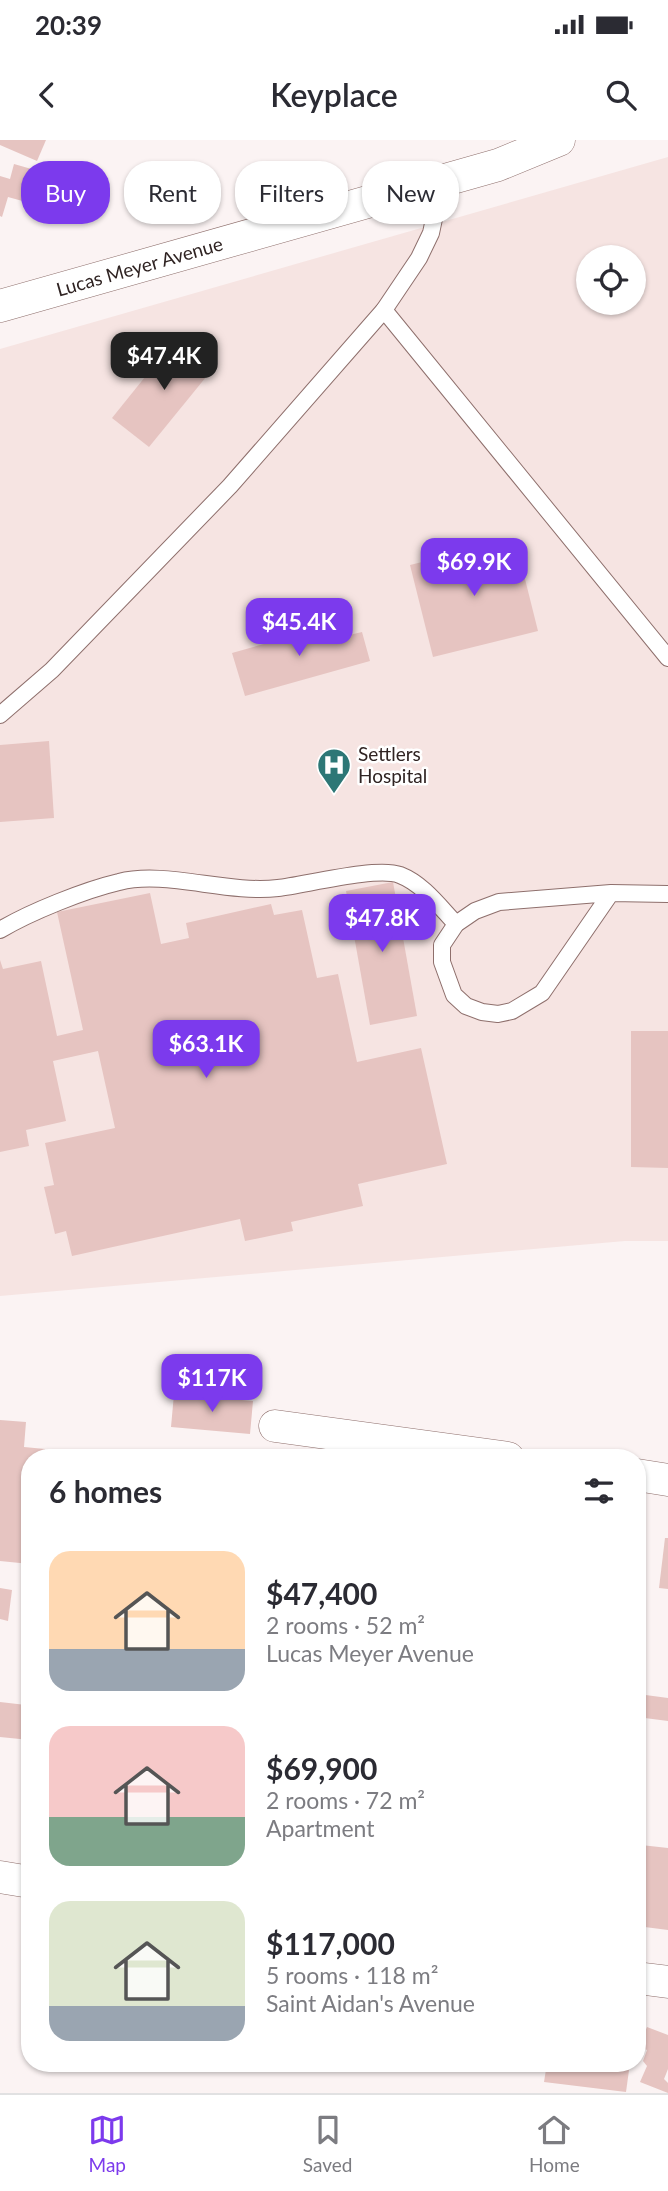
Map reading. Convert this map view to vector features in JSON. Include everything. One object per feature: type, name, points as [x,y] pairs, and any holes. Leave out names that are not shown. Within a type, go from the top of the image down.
[{"type":"street","name":"Lucas Meyer Avenue","points":[[459,176],[498,165],[559,140]]},
{"type":"street","name":"Lucas Meyer Avenue","points":[[0,306],[362,204]]},
{"type":"street","points":[[275,1426],[442,1449]]},
{"type":"street","points":[[646,1476],[668,1480]]},
{"type":"street","points":[[0,1877],[21,1880]]},
{"type":"street","points":[[646,1979],[668,1982]]},
{"type":"lane","points":[[0,715],[52,670],[230,486],[384,310],[419,258],[433,224]]},
{"type":"lane","points":[[384,310],[668,658]]},
{"type":"lane","points":[[0,930],[80,894],[121,881],[154,879],[235,889],[278,888],[373,874],[398,874],[420,886],[456,923]]},
{"type":"lane","points":[[611,893],[541,993],[512,1011],[498,1014],[466,1006],[454,995],[442,962],[442,944],[456,923],[475,911],[499,902],[611,893],[668,894]]},
{"type":"shaded area","name":"Settlers Hospital","points":[[668,157],[668,1241],[625,1241],[0,1296],[0,349],[435,224],[459,224],[459,217]]},
{"type":"building","points":[[0,140],[46,140],[37,161],[0,145]]},
{"type":"building","points":[[14,164],[21,166],[21,201],[8,197],[2,217],[0,176],[10,179]]},
{"type":"building","points":[[178,336],[215,366],[149,447],[112,418]]},
{"type":"building","points":[[515,539],[538,631],[433,657],[410,565]]},
{"type":"building","points":[[341,622],[345,636],[362,632],[370,661],[245,696],[232,653]]},
{"type":"building","points":[[49,741],[54,818],[0,822],[0,745]]},
{"type":"building","points":[[393,882],[417,1016],[370,1025],[346,891]]},
{"type":"building","points":[[150,893],[161,944],[189,938],[186,923],[271,904],[274,915],[302,910],[317,978],[338,974],[357,1062],[421,1048],[447,1164],[358,1184],[363,1206],[291,1222],[293,1231],[245,1241],[240,1219],[72,1256],[66,1231],[55,1234],[44,1187],[54,1185],[45,1143],[115,1128],[98,1051],[53,1061],[66,1121],[26,1130],[29,1146],[0,1152],[0,960],[3,969],[41,961],[57,1036],[83,1030],[57,912]]},
{"type":"building","points":[[631,1031],[668,1031],[668,1168],[631,1167]]},
{"type":"building","points":[[174,1394],[253,1401],[250,1434],[171,1427]]},
{"type":"building","points":[[0,1420],[26,1422],[24,1447],[45,1449],[21,1449],[21,1563],[0,1561]]},
{"type":"building","points":[[665,1538],[668,1538],[668,1589],[659,1588]]},
{"type":"building","points":[[0,1588],[12,1590],[8,1621],[0,1619]]},
{"type":"building","points":[[646,1695],[668,1698],[668,1721],[646,1718]]},
{"type":"building","points":[[0,1702],[21,1704],[21,1739],[0,1737]]},
{"type":"building","points":[[646,1846],[668,1848],[668,1930],[646,1927]]},
{"type":"building","points":[[647,2027],[668,2035],[668,2069],[664,2079],[668,2083],[668,2093],[640,2082],[647,2066]]},
{"type":"building","points":[[546,2072],[629,2072],[626,2092],[544,2082]]},
{"type":"place","name":"Settlers Hospital","points":[[334,795]]}]
